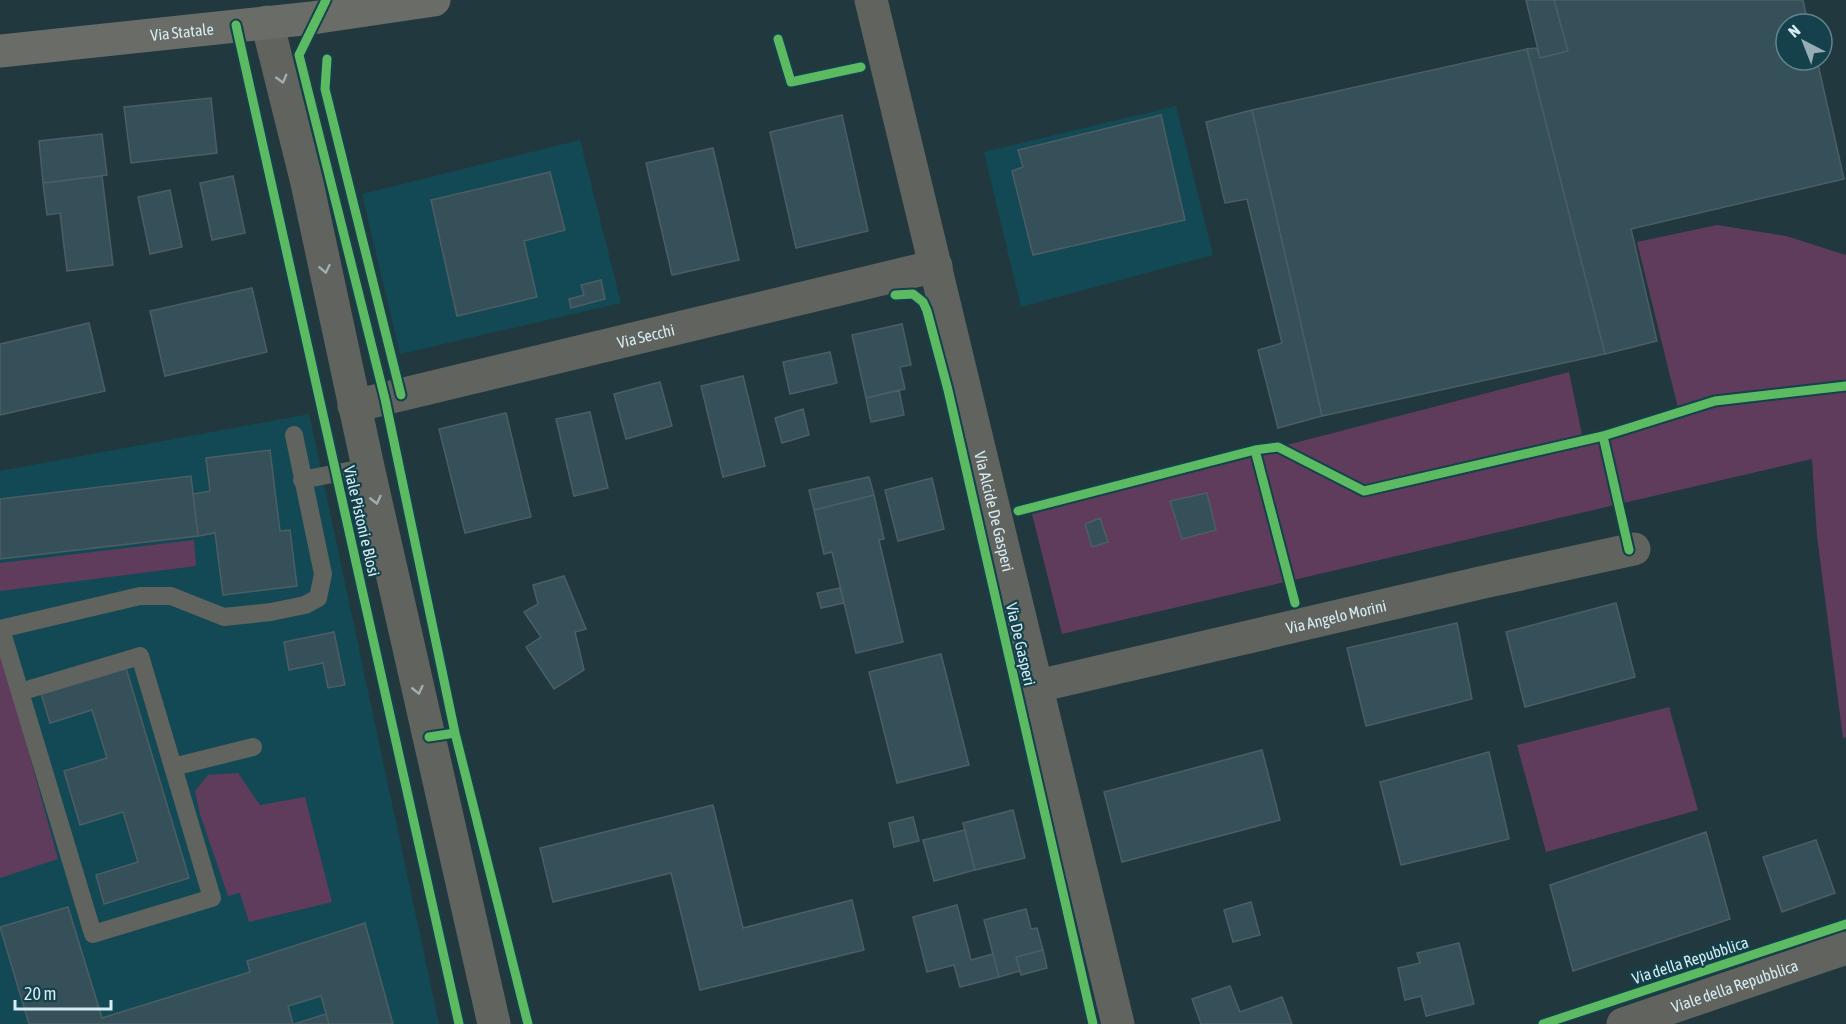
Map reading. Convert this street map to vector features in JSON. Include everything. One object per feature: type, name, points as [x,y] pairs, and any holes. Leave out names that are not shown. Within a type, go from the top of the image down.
[{"type":"main road","name":"Via Statale","points":[[0,51],[267,22],[355,5],[434,0]]},
{"type":"street","name":"Via Alcide De Gasperi","points":[[871,0],[1118,1024]]},
{"type":"street","name":"Viale Pistoni e Blosi","points":[[267,22],[307,183],[354,406],[494,1024]]},
{"type":"street","name":"Via Secchi","points":[[354,406],[936,266]]},
{"type":"street","name":"Via Angelo Morini","points":[[1038,686],[1634,549]]},
{"type":"street","name":"Viale della Repubblica","points":[[1626,1024],[1846,948]]},
{"type":"lane","points":[[20,692],[140,656],[212,898],[93,934],[20,692],[1,629],[140,596],[171,596],[224,617],[271,612],[305,605],[318,598],[323,574],[294,435]]},
{"type":"lane","points":[[302,480],[368,467]]},
{"type":"lane","points":[[173,767],[253,747]]},
{"type":"shaded area","points":[[1176,106],[1213,255],[1021,307],[984,152]]},
{"type":"shaded area","points":[[580,140],[621,303],[400,354],[362,194]]},
{"type":"shaded area","points":[[1717,225],[1786,236],[1846,255],[1846,737],[1843,738],[1817,536],[1812,459],[1062,634],[1032,514],[1255,450],[1279,447],[1569,372],[1582,435],[1679,412],[1637,242]]},
{"type":"shaded area","points":[[309,414],[439,1024],[0,1024],[0,471]]},
{"type":"shaded area","points":[[194,540],[196,566],[0,591],[0,563]]},
{"type":"shaded area","points":[[0,648],[58,859],[0,878]]},
{"type":"shaded area","points":[[1669,707],[1698,810],[1546,852],[1517,745]]},
{"type":"shaded area","points":[[238,773],[260,805],[305,797],[332,902],[249,922],[240,893],[228,896],[200,814],[195,791],[208,775]]},
{"type":"building","points":[[1526,0],[1554,0],[1568,51],[1540,58]]},
{"type":"building","points":[[1554,0],[1803,0],[1806,12],[1774,12],[1774,72],[1820,72],[1844,179],[1631,229],[1657,341],[1605,354],[1527,49],[1537,48],[1540,58],[1568,51]]},
{"type":"building","points":[[1527,49],[1605,354],[1322,416],[1252,110]]},
{"type":"building","points":[[211,98],[217,153],[131,163],[124,107]]},
{"type":"building","points":[[1252,110],[1322,416],[1278,428],[1258,350],[1282,343],[1247,199],[1225,203],[1206,122]]},
{"type":"building","points":[[842,115],[868,231],[796,248],[770,132]]},
{"type":"building","points":[[1161,115],[1185,220],[1033,255],[1012,171],[1023,167],[1018,150]]},
{"type":"building","points":[[102,134],[107,175],[43,183],[39,141]]},
{"type":"building","points":[[713,148],[739,260],[672,275],[646,163]]},
{"type":"building","points":[[550,172],[565,230],[524,241],[537,297],[457,316],[431,200]]},
{"type":"building","points":[[102,176],[113,265],[67,271],[60,213],[47,215],[43,183]]},
{"type":"building","points":[[233,176],[245,233],[212,240],[200,183]]},
{"type":"building","points":[[170,190],[182,247],[150,254],[138,197]]},
{"type":"building","points":[[601,280],[605,299],[571,308],[569,299],[584,295],[581,285]]},
{"type":"building","points":[[252,288],[267,352],[165,376],[150,311]]},
{"type":"building","points":[[89,323],[105,391],[0,415],[0,344]]},
{"type":"building","points":[[902,324],[911,365],[900,367],[905,389],[866,398],[852,335]]},
{"type":"building","points":[[830,352],[837,383],[790,394],[783,362]]},
{"type":"building","points":[[743,376],[765,466],[723,477],[701,386]]},
{"type":"building","points":[[660,382],[672,426],[626,439],[614,394]]},
{"type":"building","points":[[899,390],[904,415],[871,422],[866,398]]},
{"type":"building","points":[[803,409],[809,435],[782,443],[775,418]]},
{"type":"building","points":[[590,412],[608,488],[574,496],[556,419]]},
{"type":"building","points":[[506,413],[531,517],[465,533],[439,429]]},
{"type":"building","points":[[270,450],[280,531],[290,530],[297,586],[223,595],[215,533],[198,536],[193,494],[210,491],[206,458]]},
{"type":"building","points":[[191,476],[198,536],[0,559],[0,499]]},
{"type":"building","points":[[869,477],[874,495],[814,510],[809,490]]},
{"type":"building","points":[[932,478],[944,529],[898,541],[885,490]]},
{"type":"building","points":[[1207,493],[1216,530],[1182,539],[1170,501]]},
{"type":"building","points":[[874,495],[884,539],[879,540],[903,642],[856,653],[832,552],[824,554],[814,510]]},
{"type":"building","points":[[1100,518],[1108,542],[1092,547],[1085,524]]},
{"type":"building","points":[[564,576],[586,629],[575,632],[584,670],[554,689],[526,647],[541,637],[524,612],[538,604],[533,585]]},
{"type":"building","points":[[840,588],[844,603],[821,608],[817,593]]},
{"type":"building","points":[[1616,603],[1635,677],[1525,707],[1506,632]]},
{"type":"building","points":[[1457,623],[1472,699],[1366,726],[1347,648]]},
{"type":"building","points":[[334,632],[345,685],[328,688],[323,663],[289,670],[284,642]]},
{"type":"building","points":[[941,654],[969,765],[897,783],[869,672]]},
{"type":"building","points":[[126,668],[189,878],[104,904],[96,875],[138,862],[123,812],[80,825],[64,771],[107,758],[92,710],[50,723],[41,693]]},
{"type":"building","points":[[1262,750],[1280,820],[1122,862],[1104,792]]},
{"type":"building","points":[[1489,752],[1509,839],[1401,865],[1380,782]]},
{"type":"building","points":[[713,805],[743,928],[852,900],[864,950],[700,990],[671,873],[553,902],[540,848]]},
{"type":"building","points":[[1013,810],[1025,858],[975,870],[963,823]]},
{"type":"building","points":[[913,817],[919,841],[894,847],[889,823]]},
{"type":"building","points":[[965,830],[975,870],[934,881],[923,840]]},
{"type":"building","points":[[1706,832],[1730,919],[1573,971],[1550,885]]},
{"type":"building","points":[[1816,840],[1835,893],[1782,912],[1763,857]]},
{"type":"building","points":[[1251,902],[1260,935],[1233,942],[1224,910]]},
{"type":"building","points":[[957,905],[971,960],[993,954],[999,977],[960,987],[954,965],[927,972],[913,917]]},
{"type":"building","points":[[68,907],[102,1018],[250,972],[247,961],[365,923],[393,1024],[329,1024],[321,996],[288,1006],[293,1024],[29,1024],[0,927]]},
{"type":"building","points":[[1026,909],[1031,929],[1037,928],[1043,950],[1016,957],[1020,971],[999,977],[984,920]]},
{"type":"building","points":[[1459,943],[1474,1004],[1426,1016],[1421,996],[1405,1000],[1398,968],[1420,963],[1417,953]]},
{"type":"building","points":[[1043,950],[1047,968],[1021,975],[1016,957]]},
{"type":"building","points":[[1230,986],[1240,1012],[1282,997],[1292,1024],[1201,1024],[1192,999]]},
{"type":"building","points":[[326,1014],[329,1024],[294,1024]]},
{"type":"cycle path","points":[[326,0],[299,55],[385,399],[455,733]]},
{"type":"cycle path","points":[[236,25],[459,1024]]},
{"type":"cycle path","points":[[778,39],[791,82],[861,67]]},
{"type":"cycle path","points":[[327,59],[325,89],[401,395]]},
{"type":"cycle path","name":"Via De Gasperi","points":[[895,295],[913,294],[923,302],[927,311],[948,390],[1093,1024]]},
{"type":"cycle path","points":[[1018,511],[1255,450],[1278,447],[1364,491],[1603,436],[1715,401],[1846,386]]},
{"type":"cycle path","points":[[1603,436],[1629,550]]},
{"type":"cycle path","points":[[1255,450],[1295,603]]},
{"type":"cycle path","points":[[429,737],[455,733],[528,1024]]},
{"type":"cycle path","name":"Via della Repubblica","points":[[1543,1024],[1846,924]]}]
